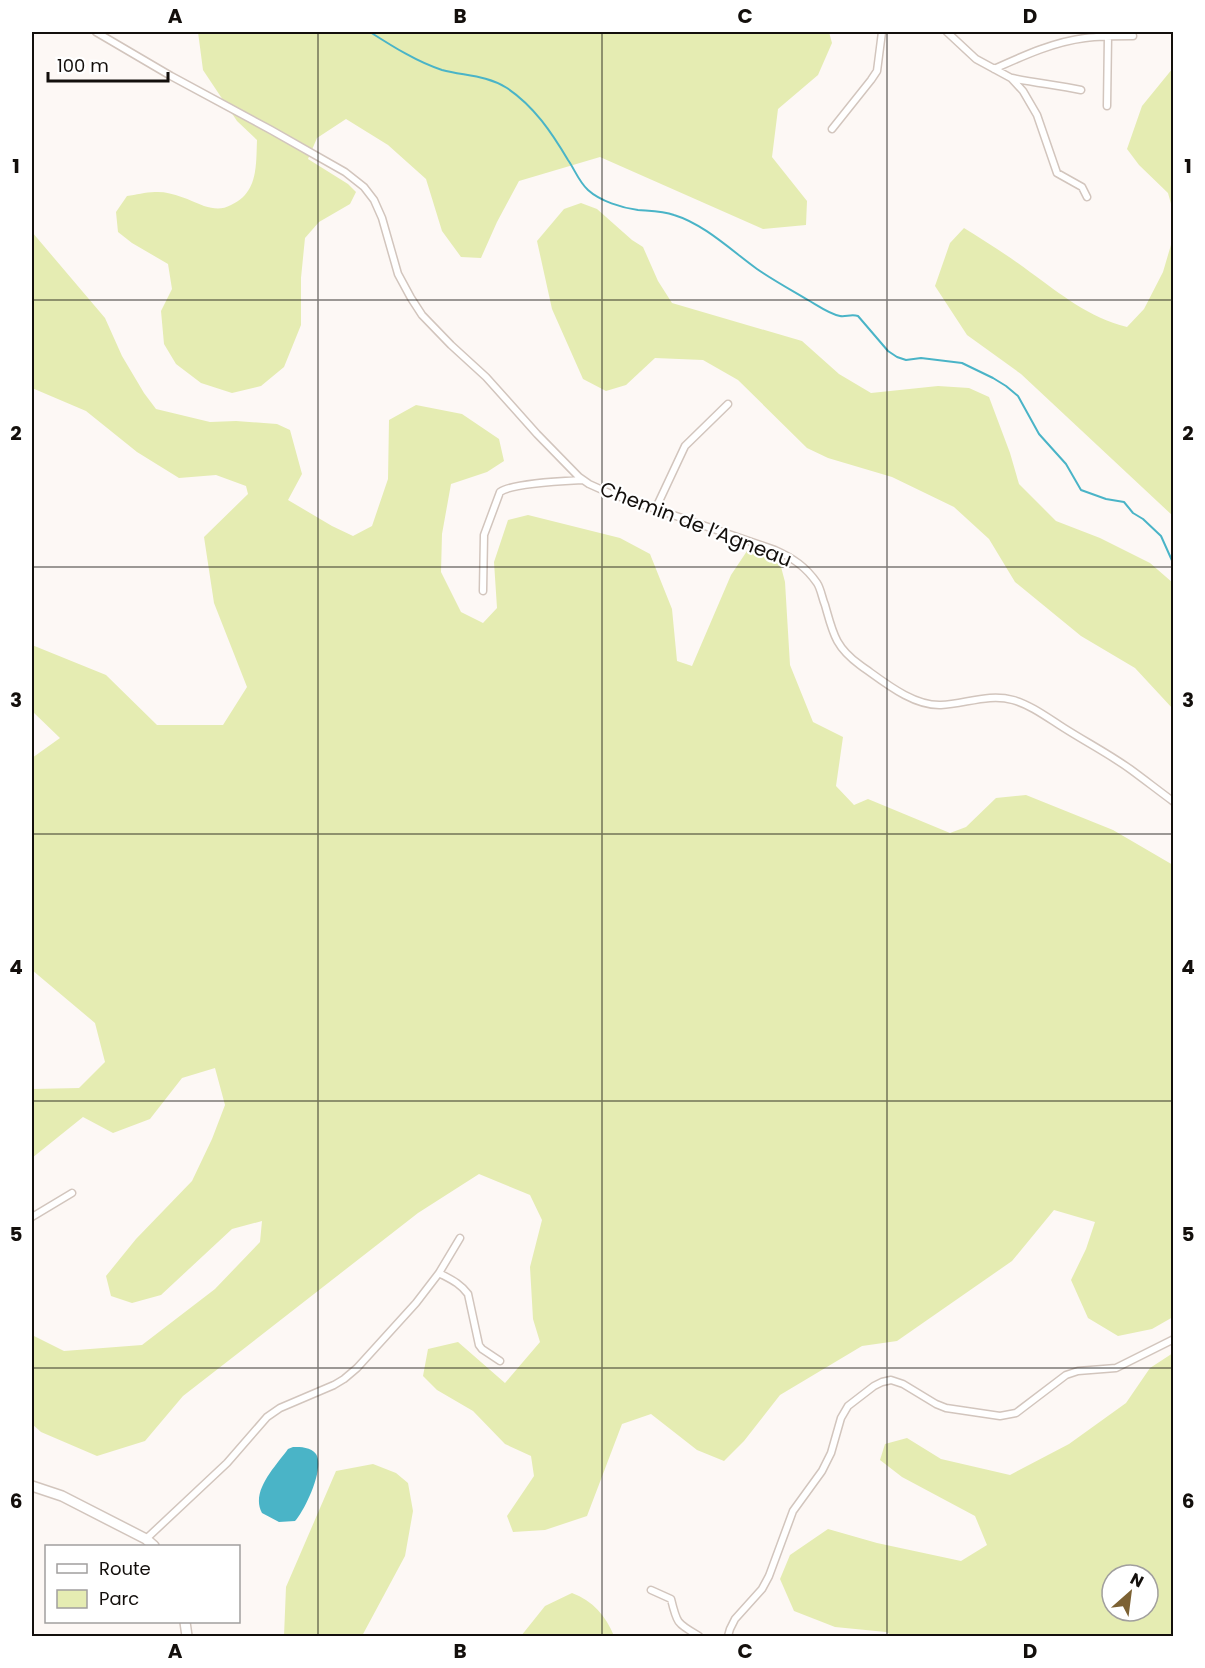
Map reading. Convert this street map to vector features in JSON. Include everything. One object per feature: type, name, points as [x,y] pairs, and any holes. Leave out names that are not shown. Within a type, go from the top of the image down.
[{"type":"main road","points":[[32,1486],[62,1496],[146,1539],[153,1545]]},
{"type":"street","name":"Chemin de l’Agneau","points":[[96,32],[345,172],[364,187],[374,200],[382,218],[398,274],[422,315],[486,377],[583,480],[609,493],[655,510],[775,550],[798,562],[819,586],[835,639],[840,647],[860,665],[906,696],[914,700],[941,705],[999,697],[1017,700],[1129,769],[1173,802]]},
{"type":"street","points":[[832,129],[877,70],[882,32]]},
{"type":"street","points":[[947,32],[976,59],[1011,78],[1081,90]]},
{"type":"street","points":[[1107,106],[1108,36]]},
{"type":"street","points":[[994,69],[1044,48],[1081,38],[1133,36]]},
{"type":"street","points":[[1011,78],[1023,91],[1037,115],[1057,172],[1082,187],[1087,197]]},
{"type":"street","points":[[655,510],[685,446],[728,404]]},
{"type":"street","points":[[483,591],[484,535],[500,492],[505,488],[537,483],[583,480]]},
{"type":"street","points":[[32,1217],[72,1193]]},
{"type":"street","points":[[146,1539],[227,1463],[267,1417],[280,1408],[334,1385],[357,1368],[404,1317],[438,1273],[460,1238]]},
{"type":"street","points":[[438,1273],[464,1288],[468,1294],[479,1346],[500,1361]]},
{"type":"street","points":[[728,1636],[735,1619],[762,1590],[793,1511],[822,1471],[831,1453],[841,1418],[848,1406],[874,1386],[891,1380],[903,1384],[946,1408],[1000,1416],[1016,1413],[1066,1375],[1078,1371],[1116,1368],[1173,1339]]},
{"type":"street","points":[[651,1590],[671,1599],[677,1621],[699,1636]]},
{"type":"green space","points":[[198,32],[829,32],[832,43],[818,75],[778,109],[772,157],[807,201],[806,225],[763,229],[600,157],[519,181],[481,258],[461,257],[442,231],[426,179],[388,145],[346,119],[317,138],[308,159],[348,184],[356,192],[350,204],[319,222],[305,238],[301,278],[301,325],[284,367],[261,386],[232,393],[201,383],[176,364],[164,344],[161,311],[172,289],[168,264],[118,232],[116,212],[127,196],[151,192],[174,194],[211,208],[224,208],[240,200],[251,186],[254,178],[257,140],[237,121],[203,70]]},
{"type":"green space","points":[[1173,68],[1173,211],[1168,193],[1139,165],[1127,149],[1142,106]]},
{"type":"green space","points":[[581,203],[597,209],[643,247],[658,281],[672,303],[802,341],[839,374],[871,393],[938,386],[969,388],[989,397],[1019,484],[1056,521],[1100,538],[1150,563],[1173,583],[1173,709],[1135,668],[1081,636],[1015,582],[989,539],[954,507],[892,477],[828,458],[807,448],[738,380],[703,360],[655,358],[626,385],[606,391],[583,379],[552,309],[537,241],[564,209]]},
{"type":"green space","points":[[964,228],[1076,304],[1113,323],[1127,327],[1144,309],[1163,272],[1173,238],[1173,516],[1021,374],[967,335],[935,286],[950,243]]},
{"type":"green space","points":[[32,232],[105,318],[122,356],[156,409],[210,422],[277,424],[290,430],[302,474],[288,500],[353,536],[372,526],[388,479],[389,420],[416,405],[462,414],[499,439],[504,461],[487,472],[451,484],[442,534],[441,572],[461,612],[483,623],[497,608],[494,562],[508,520],[528,515],[620,538],[650,554],[672,609],[677,661],[692,666],[731,575],[747,551],[780,563],[785,582],[790,665],[813,722],[843,737],[836,786],[854,805],[868,799],[950,833],[966,827],[996,798],[1026,795],[1113,830],[1173,865],[1173,1317],[1152,1329],[1118,1336],[1088,1318],[1071,1280],[1086,1249],[1095,1222],[1054,1210],[1012,1261],[897,1341],[862,1346],[780,1395],[744,1441],[724,1461],[697,1450],[651,1414],[622,1424],[587,1516],[545,1530],[513,1532],[507,1516],[534,1476],[531,1456],[505,1444],[473,1411],[437,1390],[423,1376],[428,1349],[458,1342],[505,1383],[540,1342],[533,1319],[530,1267],[542,1220],[530,1195],[479,1174],[418,1213],[183,1396],[145,1441],[97,1456],[41,1432],[32,1424],[32,1335],[64,1351],[142,1345],[215,1289],[260,1242],[262,1221],[232,1229],[161,1295],[132,1303],[111,1296],[106,1276],[136,1239],[192,1181],[212,1139],[225,1105],[215,1068],[182,1078],[150,1119],[113,1133],[83,1117],[32,1158],[32,1089],[79,1088],[105,1062],[95,1023],[32,970],[32,758],[60,738],[32,711],[32,645],[106,675],[157,725],[223,725],[247,687],[214,603],[204,537],[248,494],[246,486],[216,475],[179,478],[137,452],[86,411],[32,388]]},
{"type":"green space","points":[[1173,1353],[1173,1636],[893,1636],[886,1632],[835,1627],[794,1611],[780,1579],[790,1555],[828,1529],[877,1543],[961,1561],[987,1545],[975,1516],[902,1477],[880,1460],[885,1444],[907,1438],[941,1459],[1010,1475],[1069,1444],[1126,1403],[1150,1368]]},
{"type":"green space","points":[[373,1464],[396,1473],[408,1483],[413,1511],[405,1556],[362,1636],[284,1636],[286,1587],[336,1471]]},
{"type":"green space","points":[[572,1593],[586,1600],[598,1610],[614,1636],[521,1636],[545,1606]]},
{"type":"water","points":[[306,1448],[314,1452],[318,1460],[318,1469],[313,1489],[299,1516],[295,1521],[279,1522],[262,1513],[259,1496],[271,1471],[288,1449]]},
{"type":"waterway","points":[[370,32],[423,63],[442,70],[483,78],[517,95],[542,121],[582,183],[599,197],[625,208],[656,211],[685,219],[763,273],[823,309],[840,316],[858,316],[888,351],[897,357],[906,360],[921,358],[962,363],[1006,386],[1018,396],[1039,434],[1066,464],[1081,490],[1106,499],[1124,502],[1133,513],[1161,536],[1174,565]]}]
